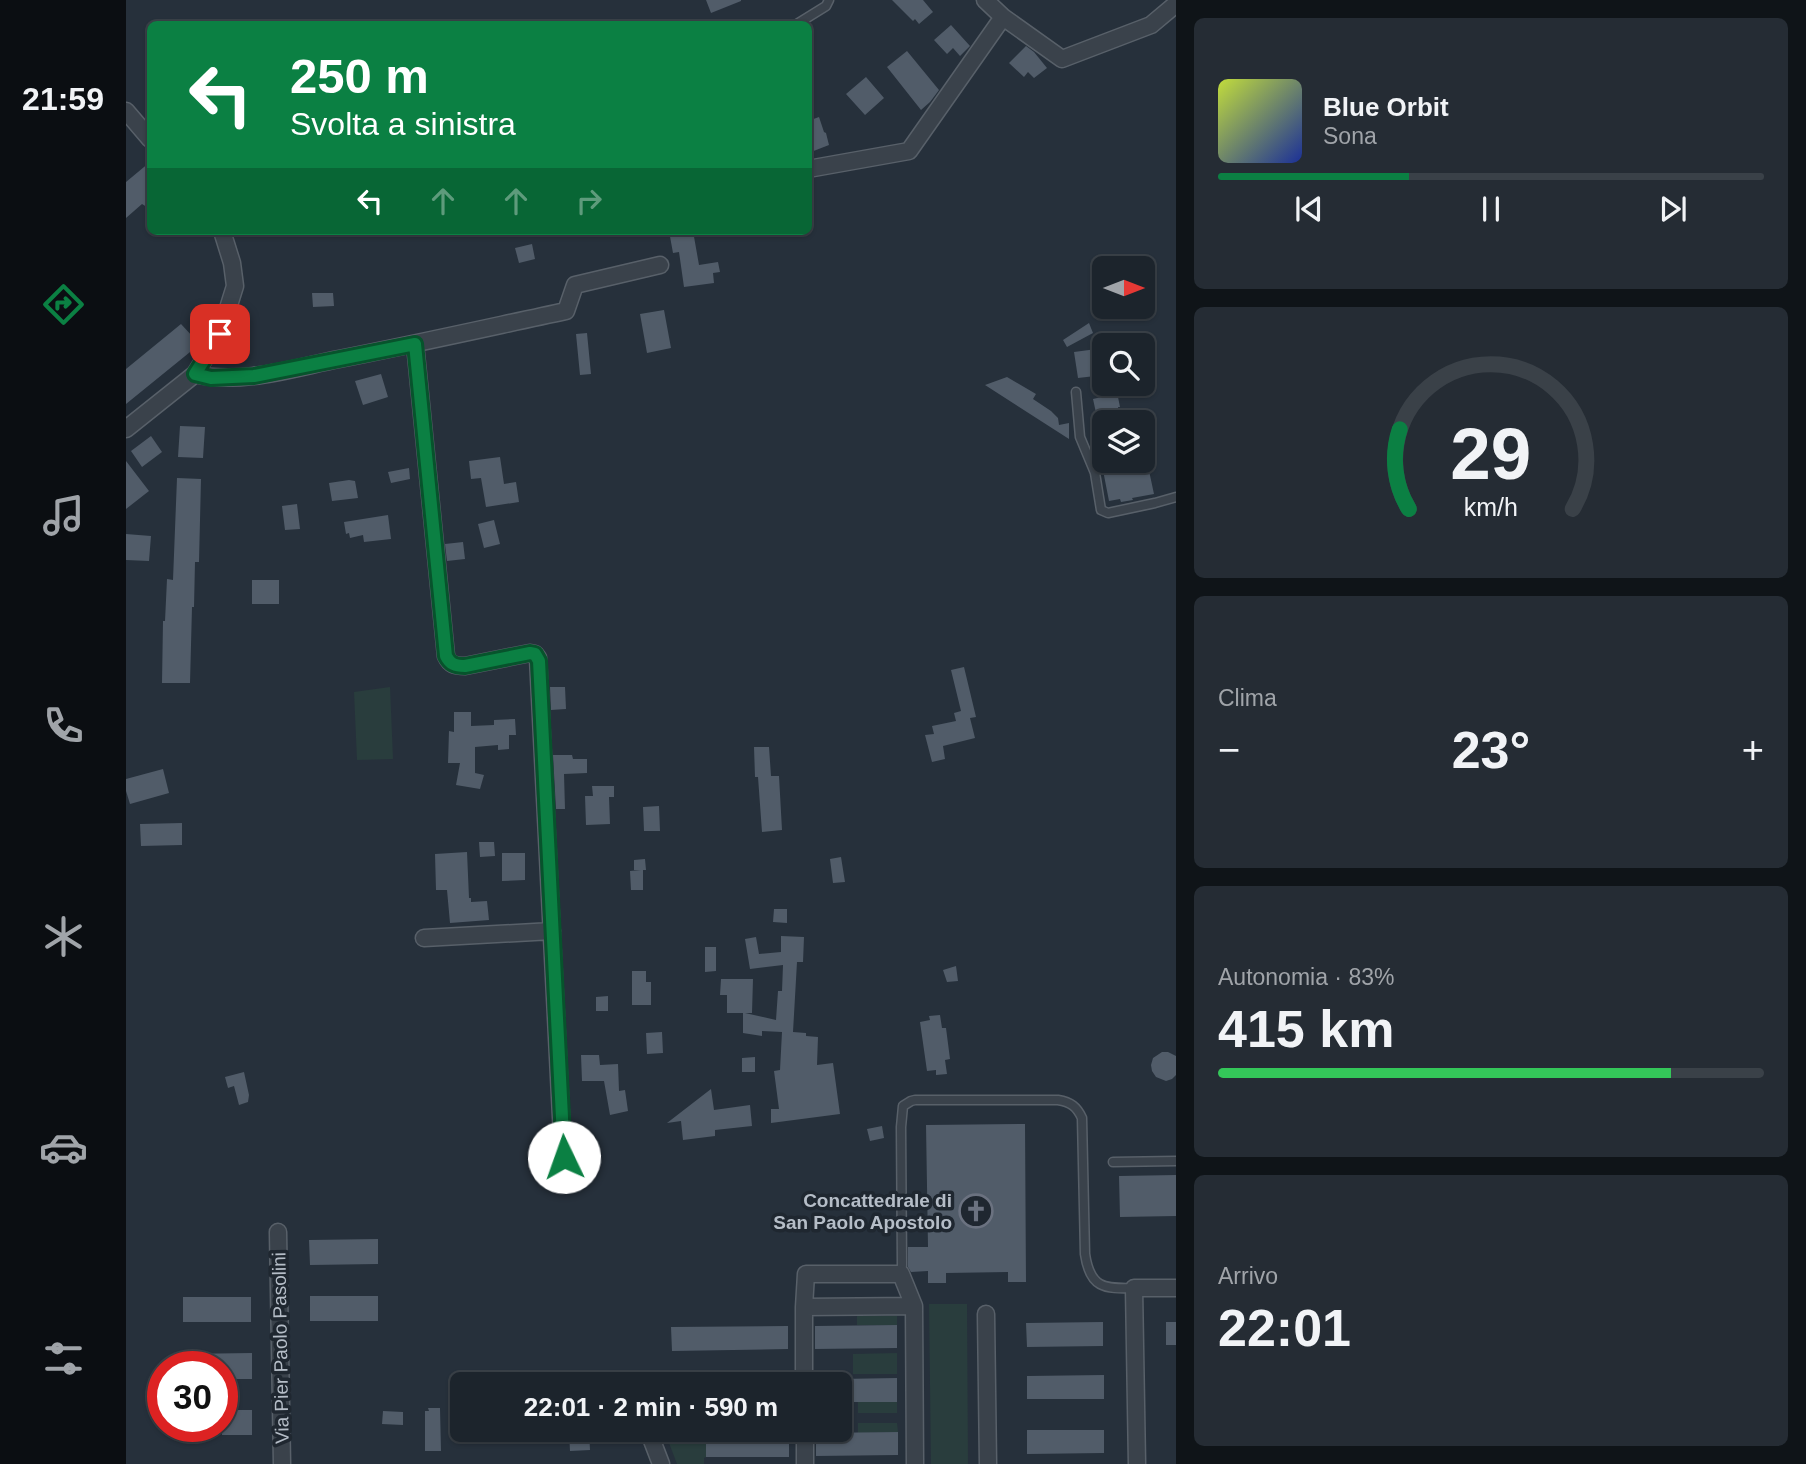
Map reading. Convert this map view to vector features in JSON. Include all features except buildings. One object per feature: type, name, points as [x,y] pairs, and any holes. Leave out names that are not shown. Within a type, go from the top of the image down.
[{"type":"street","points":[[985,0],[1003,17],[1062,60],[1151,24],[1176,4]]},
{"type":"street","points":[[812,168],[909,151],[1003,17]]},
{"type":"street","points":[[126,111],[147,136]]},
{"type":"street","points":[[126,429],[195,374],[220,334],[235,286],[232,262],[224,235]]},
{"type":"street","points":[[195,374],[211,378],[254,376],[566,311],[575,285],[660,265]]},
{"type":"street","points":[[415,344],[446,656],[449,663],[456,666],[530,653],[538,658],[564,1157]]},
{"type":"street","points":[[424,938],[552,932]]},
{"type":"street","name":"Via Pier Paolo Pasolini","points":[[278,1231],[282,1464]]},
{"type":"street","points":[[804,1372],[806,1274],[901,1274],[914,1306],[915,1464]]},
{"type":"street","points":[[1136,1464],[1134,1288],[1176,1288]]},
{"type":"street","points":[[804,1307],[914,1306]]},
{"type":"street","points":[[986,1314],[988,1464]]},
{"type":"street","points":[[653,1442],[661,1464]]},
{"type":"street","points":[[804,1442],[805,1464]]},
{"type":"lane","points":[[802,21],[827,6],[829,0]]},
{"type":"lane","points":[[1076,392],[1080,437],[1095,473],[1101,510],[1108,513],[1176,496]]},
{"type":"lane","points":[[901,1274],[903,1106],[915,1100],[1058,1100],[1072,1104],[1082,1118],[1085,1254],[1091,1276],[1107,1287],[1134,1288]]},
{"type":"lane","points":[[1112,1162],[1176,1161]]},
{"type":"green space","points":[[390,687],[393,759],[357,760],[354,692]]},
{"type":"green space","points":[[929,1304],[967,1304],[968,1464],[931,1464]]},
{"type":"green space","points":[[857,1316],[897,1316],[897,1325],[857,1325]]},
{"type":"green space","points":[[897,1353],[897,1374],[853,1374],[853,1354]]},
{"type":"green space","points":[[858,1402],[897,1402],[897,1413],[858,1413]]},
{"type":"green space","points":[[858,1423],[897,1423],[898,1432],[858,1433]]},
{"type":"green space","points":[[669,1442],[706,1442],[704,1464],[677,1464]]},
{"type":"place","name":"Concattedrale di San Paolo Apostolo","points":[[976,1211]]},
{"type":"route","points":[[220,334],[195,374],[211,378],[254,376],[415,344],[446,656],[449,663],[456,666],[530,653],[535,654],[539,661],[564,1157]]}]
